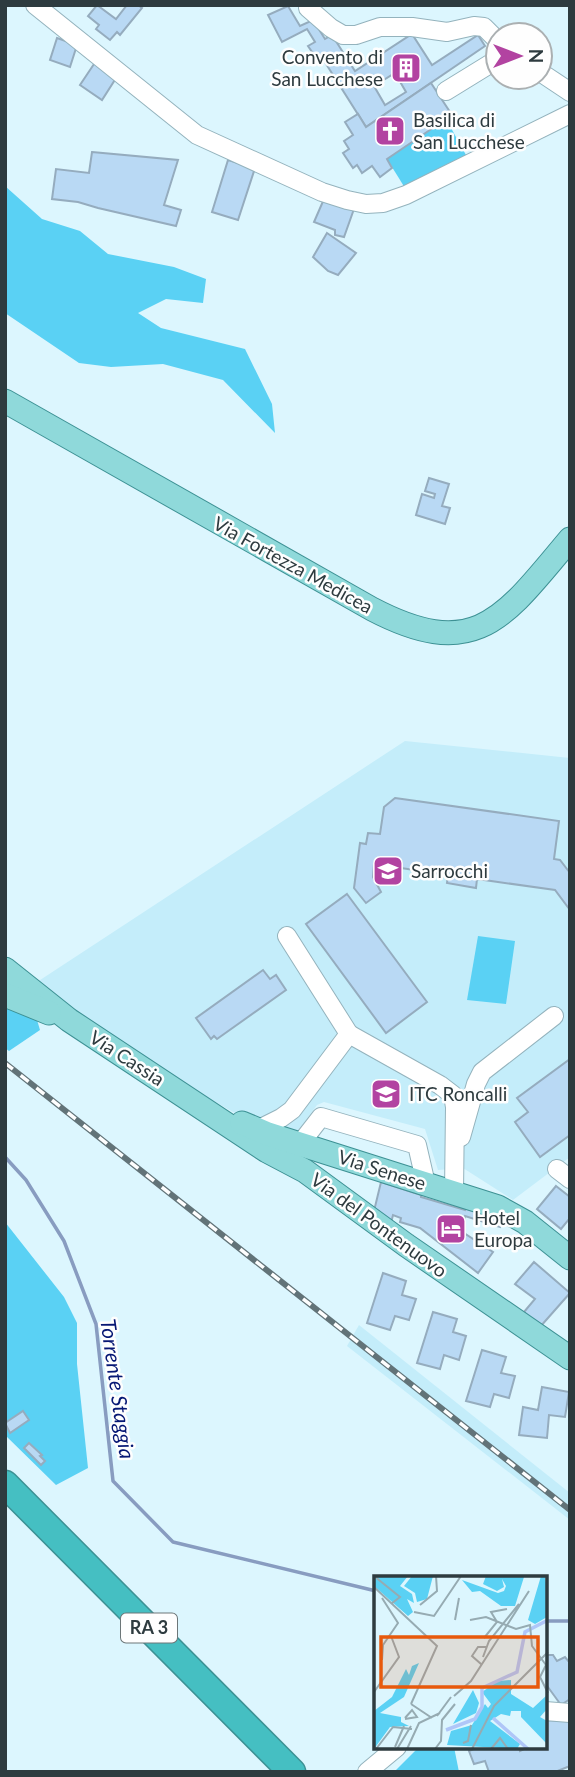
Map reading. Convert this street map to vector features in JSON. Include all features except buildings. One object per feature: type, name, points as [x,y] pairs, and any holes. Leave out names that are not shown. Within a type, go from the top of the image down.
[{"type":"highway","name":"RA 3","points":[[5,1484],[292,1772]]},
{"type":"highway","name":"RA 3","points":[[5,1505],[271,1772]]},
{"type":"main road","name":"Via Fortezza Medicea","points":[[5,401],[372,609],[423,630],[463,633],[494,619],[519,598],[570,538]]},
{"type":"main road","name":"Via Cassia","points":[[5,969],[69,1020],[186,1096]]},
{"type":"main road","name":"Via Cassia","points":[[5,995],[69,1020]]},
{"type":"main road","name":"Via Senese","points":[[186,1096],[303,1153],[426,1184],[507,1211],[534,1228],[570,1258]]},
{"type":"main road","name":"Via del Pontenuovo","points":[[186,1096],[267,1151],[303,1153],[304,1171],[570,1359]]},
{"type":"street","points":[[34,5],[197,135],[322,192],[366,204],[383,203],[406,195],[570,114]]},
{"type":"street","points":[[308,8],[343,35],[380,27],[412,27],[447,32],[474,26],[484,27]]},
{"type":"street","points":[[446,91],[484,68]]},
{"type":"street","points":[[554,81],[570,92]]},
{"type":"street","points":[[287,936],[349,1034],[453,1095],[456,1107],[454,1193]]},
{"type":"street","points":[[454,1148],[463,1131],[478,1080],[487,1066],[554,1016]]},
{"type":"street","points":[[257,1130],[292,1110],[349,1034]]},
{"type":"street","points":[[453,1095],[478,1080]]},
{"type":"street","points":[[303,1153],[321,1117],[417,1145],[426,1184]]},
{"type":"street","points":[[547,1704],[570,1713]]},
{"type":"street","points":[[367,1772],[395,1749]]},
{"type":"shaded area","points":[[446,119],[466,155],[405,188],[387,159]]},
{"type":"shaded area","points":[[5,186],[42,219],[80,231],[108,254],[174,267],[206,279],[203,303],[166,299],[138,313],[161,328],[245,349],[272,404],[275,433],[223,380],[163,364],[111,367],[79,363],[5,313]]},
{"type":"shaded area","name":"Sarrocchi","points":[[405,741],[570,758],[570,1157],[513,1200],[463,1168],[438,1170],[425,1129],[324,1102],[317,1105],[297,1132],[247,1120],[182,1083],[34,984]]},
{"type":"shaded area","points":[[478,936],[515,941],[506,1004],[467,1000]]},
{"type":"shaded area","points":[[5,1007],[35,1013],[40,1030],[9,1051],[5,1048]]},
{"type":"shaded area","points":[[5,1222],[64,1297],[77,1323],[77,1364],[88,1468],[56,1485],[5,1435]]},
{"type":"shaded area","points":[[359,1325],[570,1493],[570,1520],[347,1346]]},
{"type":"shaded area","points":[[417,1749],[454,1749],[459,1772],[394,1772]]},
{"type":"waterway","name":"Torrente Staggia","points":[[5,1157],[26,1180],[64,1241],[96,1324],[113,1481],[173,1542],[374,1591]]},
{"type":"waterway","name":"Torrente Staggia","points":[[547,1621],[570,1621]]},
{"type":"railway","points":[[5,1063],[570,1510]]},
{"type":"place","name":"Convento di San Lucchese","points":[[406,68]]},
{"type":"place","name":"Basilica di San Lucchese","points":[[390,131]]},
{"type":"place","name":"Sarrocchi","points":[[388,871]]},
{"type":"place","name":"ITC Roncalli","points":[[386,1094]]},
{"type":"place","name":"Hotel Europa","points":[[451,1229]]}]
